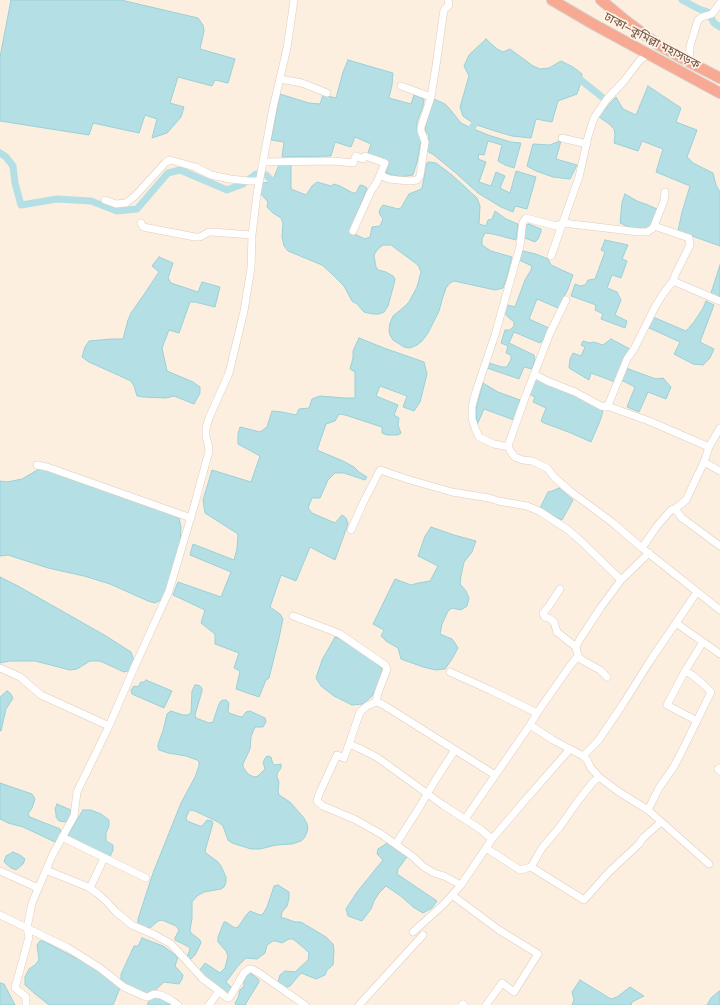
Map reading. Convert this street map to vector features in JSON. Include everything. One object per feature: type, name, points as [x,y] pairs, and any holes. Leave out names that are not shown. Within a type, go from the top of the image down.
[{"type":"highway","name":"ঢাকা–কুমিল্লা মহাসড়ক","points":[[552,0],[720,93]]},
{"type":"highway","name":"ঢাকা–কুমিল্লা মহাসড়ক","points":[[601,0],[657,44],[720,78]]},
{"type":"street","points":[[26,1005],[26,997],[15,988],[27,949],[29,937],[27,928],[32,903],[46,870],[74,816],[77,792],[109,726],[169,591],[191,518],[208,452],[206,428],[230,374],[244,311],[251,268],[252,235],[259,181],[273,108],[287,48],[294,0]]},
{"type":"street","points":[[380,175],[398,180],[410,181],[417,180],[420,176],[425,142],[421,127],[431,97],[444,10],[448,5],[448,0]]},
{"type":"street","points":[[689,62],[690,46],[698,20],[702,16],[709,15],[720,3]]},
{"type":"street","points":[[551,256],[579,177],[594,118],[640,60],[648,54]]},
{"type":"street","points":[[280,79],[302,83],[327,93]]},
{"type":"street","points":[[401,86],[431,97]]},
{"type":"street","points":[[562,138],[587,144]]},
{"type":"street","points":[[263,162],[334,161],[354,163],[356,156],[364,159],[365,156],[385,163],[353,231]]},
{"type":"street","points":[[105,200],[116,204],[126,203],[135,196],[166,162],[170,160],[195,167],[210,174],[230,179],[259,181]]},
{"type":"street","points":[[508,446],[494,444],[479,437],[472,419],[472,406],[476,390],[496,335],[520,246],[523,222],[526,218],[556,226],[563,223],[647,232],[654,226],[664,201],[665,192]]},
{"type":"street","points":[[141,223],[142,227],[195,237],[200,237],[209,232],[252,235]]},
{"type":"street","points":[[607,406],[627,359],[634,349],[655,307],[673,281],[690,245],[689,238],[654,226]]},
{"type":"street","points":[[673,281],[720,301]]},
{"type":"street","points":[[566,300],[550,333],[508,446],[515,457],[532,461],[547,468],[554,478],[613,523],[720,610]]},
{"type":"street","points":[[534,374],[547,382],[579,394],[601,406],[607,406],[649,421],[709,447]]},
{"type":"street","points":[[642,548],[666,515],[686,500],[704,462],[709,447],[720,429]]},
{"type":"street","points":[[704,462],[720,471]]},
{"type":"street","points":[[37,465],[47,467],[143,500],[191,518]]},
{"type":"street","points":[[351,530],[380,470],[452,492],[528,506],[539,511],[567,528],[621,580]]},
{"type":"street","points":[[675,509],[682,518],[720,546]]},
{"type":"street","points":[[607,677],[600,670],[582,660],[578,656],[576,647],[601,607],[621,580],[649,553]]},
{"type":"street","points":[[560,589],[550,606],[543,613],[544,616],[550,618],[554,622],[557,632],[576,647]]},
{"type":"street","points":[[583,756],[598,741],[696,592]]},
{"type":"street","points":[[293,616],[340,634],[385,665],[387,669],[376,702]]},
{"type":"street","points":[[676,623],[720,654]]},
{"type":"street","points":[[697,721],[667,705],[685,671],[703,642]]},
{"type":"street","points":[[465,819],[537,713],[578,656]]},
{"type":"street","points":[[0,668],[20,677],[41,695],[109,726]]},
{"type":"street","points":[[648,810],[659,788],[680,755],[711,692],[702,683],[685,671]]},
{"type":"street","points":[[450,672],[537,713]]},
{"type":"street","points":[[461,884],[434,873],[424,867],[396,844],[372,828],[323,806],[317,801],[319,794],[337,755],[344,758],[360,712],[367,706],[376,702],[382,704],[495,775]]},
{"type":"street","points":[[530,725],[553,740],[583,756],[599,777],[619,792],[648,810],[709,864]]},
{"type":"street","points":[[349,744],[378,758],[492,839]]},
{"type":"street","points":[[413,932],[452,895],[492,839],[570,749]]},
{"type":"street","points":[[396,844],[455,750]]},
{"type":"street","points":[[720,768],[718,770],[720,771]]},
{"type":"street","points":[[486,848],[520,870],[531,867],[542,848],[559,828],[593,782],[599,777]]},
{"type":"street","points":[[531,867],[584,900],[609,872],[661,822]]},
{"type":"street","points":[[62,837],[146,878]]},
{"type":"street","points":[[90,888],[104,858]]},
{"type":"street","points":[[46,870],[90,888],[132,926],[155,935],[171,944],[203,979],[227,998],[230,997],[244,973],[249,969],[252,969],[306,1005]]},
{"type":"street","points":[[0,871],[38,888]]},
{"type":"street","points":[[452,895],[499,930],[538,954],[514,992],[502,983],[486,1005]]},
{"type":"street","points":[[0,915],[68,948],[100,968],[124,987],[146,997],[154,994],[161,995],[178,1005]]},
{"type":"street","points":[[359,1005],[423,935]]},
{"type":"street","points":[[209,1005],[219,991]]},
{"type":"water","points":[[11,0],[121,0],[198,18],[203,25],[204,31],[200,49],[235,59],[228,83],[215,80],[212,86],[178,77],[170,103],[184,107],[181,117],[167,133],[152,138],[157,119],[145,115],[139,133],[93,123],[89,135],[0,121],[0,57]]},
{"type":"water","points":[[486,39],[497,49],[503,52],[510,49],[533,66],[540,69],[549,68],[561,61],[573,67],[582,74],[577,94],[558,101],[552,122],[536,119],[531,138],[512,136],[495,131],[474,124],[463,116],[460,107],[469,76],[464,66],[469,55]]},
{"type":"water","points":[[348,60],[393,73],[389,98],[411,104],[414,95],[424,99],[417,122],[417,130],[421,140],[413,175],[401,177],[386,173],[389,162],[368,153],[371,144],[355,137],[351,147],[335,142],[331,156],[282,157],[284,142],[271,140],[280,94],[309,103],[320,104],[323,95],[336,98]]},
{"type":"water","points":[[648,86],[681,108],[676,122],[697,130],[687,157],[693,163],[713,173],[716,185],[720,192],[720,246],[678,231],[690,186],[656,172],[663,149],[642,141],[638,151],[614,143],[614,129],[599,117],[616,97],[623,109],[636,115]]},
{"type":"water","points":[[434,99],[445,104],[461,123],[488,135],[511,142],[521,143],[514,168],[498,161],[502,145],[488,141],[484,155],[479,154],[478,159],[486,162],[479,182],[491,186],[496,172],[505,176],[500,188],[510,193],[516,171],[536,177],[527,209],[515,206],[513,212],[501,207],[478,193],[434,155],[427,151],[429,136],[425,130]]},
{"type":"water","points":[[561,141],[556,159],[577,165],[570,179],[553,177],[527,166],[533,144],[550,145]]},
{"type":"water","points":[[427,163],[436,163],[452,175],[477,198],[480,206],[479,224],[486,226],[488,220],[492,219],[495,211],[506,219],[518,224],[516,240],[485,233],[482,239],[482,245],[491,251],[512,257],[503,288],[495,290],[454,281],[450,283],[446,288],[439,311],[428,333],[422,341],[410,348],[404,347],[393,340],[389,330],[393,316],[409,302],[417,287],[421,272],[418,265],[391,245],[383,245],[378,249],[374,256],[376,267],[378,270],[393,276],[395,279],[394,284],[388,306],[384,312],[373,314],[364,312],[352,301],[344,286],[322,265],[288,251],[284,246],[282,237],[283,223],[281,218],[267,207],[268,202],[260,191],[262,183],[272,182],[279,165],[291,165],[291,189],[306,195],[312,186],[317,182],[331,186],[334,184],[353,193],[356,193],[360,185],[364,186],[367,188],[350,232],[365,239],[370,237],[372,227],[380,226],[383,219],[379,213],[383,205],[398,209],[401,208],[409,194],[422,188]]},
{"type":"water","points":[[625,194],[637,201],[657,209],[649,229],[643,231],[620,223],[622,202]]},
{"type":"water","points":[[529,224],[541,229],[538,239],[535,242],[523,236],[524,229]]},
{"type":"water","points":[[605,240],[628,245],[622,259],[627,261],[621,278],[612,275],[607,288],[617,292],[621,300],[615,315],[627,321],[625,328],[601,319],[603,314],[595,310],[596,305],[571,296],[575,284],[580,286],[585,285],[588,280],[595,279],[605,252],[601,250]]},
{"type":"water","points":[[523,251],[548,259],[551,265],[573,275],[568,289],[558,308],[537,299],[529,319],[549,328],[545,337],[540,343],[514,332],[509,343],[534,355],[535,359],[532,369],[524,367],[519,379],[487,368],[489,363],[507,367],[511,359],[511,355],[506,353],[508,346],[501,343],[505,330],[510,330],[514,326],[514,322],[504,312],[507,305],[515,307],[525,280],[531,270],[532,266],[519,260]]},
{"type":"water","points":[[159,257],[173,263],[168,278],[171,283],[198,292],[202,282],[220,287],[215,307],[190,302],[179,333],[169,330],[162,348],[167,371],[193,382],[200,387],[200,393],[194,404],[174,396],[166,398],[137,396],[131,381],[89,362],[82,357],[85,347],[89,341],[123,339],[131,313],[159,272],[152,266]]},
{"type":"water","points":[[720,265],[720,299],[711,293]]},
{"type":"water","points":[[706,301],[714,305],[700,342],[714,349],[710,358],[703,365],[693,364],[674,354],[680,342],[647,327],[653,317],[686,331],[694,322]]},
{"type":"water","points":[[359,338],[424,362],[427,374],[420,402],[414,411],[403,407],[407,396],[380,386],[376,396],[398,405],[394,415],[399,418],[398,425],[401,433],[398,435],[387,435],[382,433],[382,427],[339,414],[335,421],[326,424],[317,450],[343,461],[367,477],[365,480],[344,473],[335,473],[328,480],[320,498],[312,498],[308,508],[312,513],[335,523],[342,515],[346,518],[348,524],[335,560],[310,547],[296,581],[281,575],[270,607],[280,614],[283,619],[269,678],[266,680],[259,697],[236,689],[240,671],[234,668],[239,653],[215,644],[215,634],[201,623],[205,610],[173,595],[178,582],[221,597],[231,572],[190,555],[193,544],[234,560],[237,549],[238,534],[205,513],[203,500],[212,470],[251,482],[260,456],[238,444],[240,427],[260,432],[267,427],[272,411],[296,415],[299,409],[309,408],[312,399],[320,396],[355,398],[355,372],[350,369],[353,351]]},
{"type":"water","points":[[611,339],[630,349],[615,382],[591,373],[589,380],[569,368],[570,359],[573,353],[581,356],[585,347],[581,345],[583,341],[603,345]]},
{"type":"water","points":[[626,368],[656,379],[663,378],[671,387],[666,399],[648,392],[639,412],[627,407],[635,387],[621,380]]},
{"type":"water","points":[[535,378],[577,396],[603,411],[591,442],[541,421],[546,408],[533,402],[535,397],[529,394]]},
{"type":"water","points":[[483,383],[498,392],[520,400],[514,420],[484,409],[477,425],[476,409]]},
{"type":"water","points":[[39,469],[51,470],[88,485],[173,513],[179,518],[181,527],[180,544],[166,594],[161,600],[155,603],[110,584],[84,576],[48,568],[8,555],[0,556],[0,481],[7,482],[22,479]]},
{"type":"water","points":[[559,488],[573,500],[562,520],[540,508],[548,492]]},
{"type":"water","points":[[431,527],[476,541],[472,552],[464,562],[461,576],[460,584],[466,591],[469,598],[467,606],[461,610],[452,608],[448,611],[442,624],[440,634],[452,639],[458,648],[445,669],[436,670],[401,659],[398,648],[386,641],[381,636],[384,630],[373,624],[395,579],[411,585],[430,581],[438,566],[418,556],[425,536]]},
{"type":"water","points":[[0,577],[106,636],[131,652],[134,661],[131,670],[124,672],[100,661],[90,661],[77,669],[70,670],[35,661],[10,661],[0,663]]},
{"type":"water","points":[[335,637],[344,640],[383,669],[372,696],[363,704],[352,705],[334,696],[321,686],[316,678],[322,660]]},
{"type":"water","points":[[146,680],[172,691],[164,708],[132,694],[131,690],[134,686],[138,687],[141,682]]},
{"type":"water","points":[[195,685],[202,688],[195,715],[196,718],[209,723],[213,722],[219,704],[221,701],[226,700],[229,703],[229,713],[241,717],[246,712],[250,711],[265,718],[266,722],[263,727],[256,727],[254,729],[251,737],[250,749],[243,767],[248,774],[255,777],[265,769],[263,762],[267,756],[271,757],[273,764],[281,764],[281,768],[277,775],[279,782],[279,795],[290,802],[304,818],[308,829],[305,837],[301,841],[292,844],[251,849],[232,843],[228,840],[223,826],[218,822],[195,811],[189,811],[186,818],[187,821],[202,826],[207,820],[212,821],[213,823],[205,851],[221,866],[226,877],[226,882],[224,887],[221,889],[204,892],[197,896],[192,902],[192,919],[190,930],[191,933],[201,942],[195,955],[189,960],[187,957],[190,949],[189,947],[175,940],[179,930],[176,926],[162,920],[158,921],[150,928],[145,928],[141,927],[138,923],[138,919],[153,873],[181,803],[195,777],[199,766],[199,762],[197,760],[159,750],[158,747],[167,714],[171,711],[183,715],[190,714],[192,691]]},
{"type":"water","points":[[7,691],[13,698],[6,709],[0,731],[0,697]]},
{"type":"water","points":[[0,783],[32,794],[35,799],[28,814],[30,817],[60,829],[61,833],[55,842],[23,827],[0,819]]},
{"type":"water","points":[[57,804],[71,810],[71,815],[66,822],[59,821],[56,817],[55,809]]},
{"type":"water","points":[[83,810],[91,810],[101,814],[109,820],[106,841],[113,845],[113,850],[110,857],[71,841],[68,835]]},
{"type":"water","points":[[389,842],[407,857],[398,869],[397,874],[437,901],[432,908],[423,913],[386,886],[379,893],[371,909],[362,921],[348,916],[346,909],[357,892],[383,860],[377,854],[378,849]]},
{"type":"water","points":[[13,852],[25,859],[23,864],[16,870],[4,862],[6,856]]},
{"type":"water","points":[[278,885],[289,892],[287,906],[282,912],[281,918],[301,922],[326,937],[333,944],[333,965],[327,970],[325,975],[316,979],[301,973],[290,986],[283,988],[278,982],[280,975],[285,971],[295,972],[308,960],[309,953],[293,939],[289,939],[282,943],[273,941],[267,945],[265,953],[257,959],[246,958],[238,966],[226,982],[233,989],[226,996],[199,971],[205,963],[220,973],[225,968],[228,956],[226,951],[218,942],[218,937],[224,922],[235,928],[238,927],[250,911],[260,915],[263,914],[274,886]]},
{"type":"water","points":[[142,938],[163,946],[178,957],[175,966],[183,975],[179,984],[164,982],[150,995],[127,985],[121,979],[121,974],[134,946],[138,946]]},
{"type":"water","points":[[40,941],[43,941],[99,970],[120,988],[113,1005],[49,1005],[34,993],[25,985],[25,977],[29,969],[39,960],[37,945]]},
{"type":"water","points":[[250,973],[259,980],[259,982],[245,1005],[236,1005],[235,1003],[240,990],[244,986],[244,980]]},
{"type":"water","points":[[580,980],[611,999],[617,997],[630,987],[644,996],[632,1002],[631,1005],[572,1005],[574,1000],[572,992]]},
{"type":"water","points":[[0,983],[4,984],[15,1005],[0,1005]]},
{"type":"water","points":[[720,991],[720,1005],[707,1005],[711,998]]},
{"type":"water","points":[[154,996],[169,1002],[170,1005],[147,1005],[151,997]]},
{"type":"waterway","points":[[682,0],[708,12],[714,23],[720,27]]},
{"type":"waterway","points":[[574,76],[602,97]]},
{"type":"waterway","points":[[466,137],[479,117]]},
{"type":"waterway","points":[[0,153],[6,157],[13,166],[15,183],[21,205],[57,199],[91,201],[117,211],[137,209],[168,173],[180,170],[227,190],[243,184],[256,174],[266,175],[279,188]]}]
